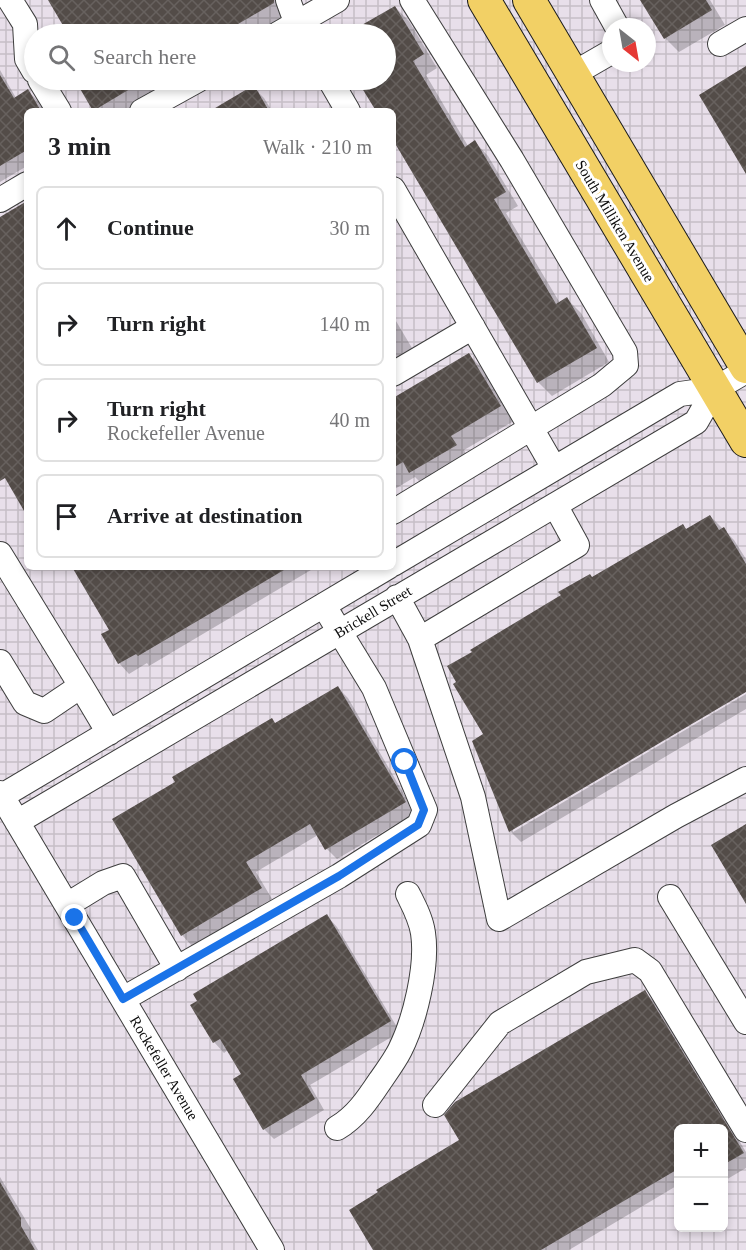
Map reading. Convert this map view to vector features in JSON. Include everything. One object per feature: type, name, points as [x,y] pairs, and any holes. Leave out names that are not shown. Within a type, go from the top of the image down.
[{"type":"main road","name":"South Milliken Avenue","points":[[484,0],[746,441]]},
{"type":"main road","points":[[529,0],[746,369]]},
{"type":"street","points":[[10,0],[25,24]]},
{"type":"street","points":[[288,0],[292,24]]},
{"type":"street","points":[[303,24],[337,0]]},
{"type":"street","points":[[396,510],[602,385],[626,365],[625,352],[512,160],[412,0]]},
{"type":"street","points":[[602,0],[612,18]]},
{"type":"street","points":[[720,44],[746,29]]},
{"type":"street","points":[[573,74],[602,57]]},
{"type":"street","points":[[46,90],[57,108]]},
{"type":"street","points":[[147,108],[180,90]]},
{"type":"street","points":[[336,90],[346,108]]},
{"type":"street","points":[[0,200],[24,186]]},
{"type":"street","points":[[396,194],[554,468]]},
{"type":"street","points":[[396,372],[473,327]]},
{"type":"street","name":"Brickell Street","points":[[396,562],[680,394],[715,389],[746,369]]},
{"type":"street","name":"Brickell Street","points":[[17,822],[696,422],[715,389]]},
{"type":"street","points":[[420,639],[577,545],[555,505]]},
{"type":"street","points":[[0,554],[109,733]]},
{"type":"street","name":"Brickell Street","points":[[1,794],[109,733],[383,570]]},
{"type":"street","points":[[398,597],[420,639],[472,797],[499,919],[676,816],[746,779]]},
{"type":"street","points":[[123,999],[339,876],[418,825],[424,810],[374,688],[324,606]]},
{"type":"street","points":[[0,662],[25,703],[44,711],[81,686]]},
{"type":"street","name":"Rockefeller Avenue","points":[[1,794],[267,1248]]},
{"type":"street","points":[[67,904],[103,883],[123,876],[177,969]]},
{"type":"street","points":[[337,1128],[362,1107],[399,1051],[410,1028],[418,999],[423,966],[423,933],[408,894]]},
{"type":"street","points":[[670,897],[746,1022]]},
{"type":"street","points":[[435,1105],[500,1023],[586,972],[635,960],[650,971],[746,1130]]},
{"type":"shaded area","points":[[0,0],[746,0],[746,1250],[0,1250]]},
{"type":"building","points":[[48,0],[274,0],[274,3],[238,24],[62,24]]},
{"type":"building","points":[[640,0],[706,0],[712,10],[664,39],[656,26],[656,18],[651,18]]},
{"type":"building","points":[[395,6],[424,54],[413,61],[465,147],[475,140],[506,192],[494,199],[556,304],[567,297],[597,348],[537,383],[396,145],[396,108],[374,108],[363,90],[396,90],[396,24],[364,24]]},
{"type":"building","points":[[746,66],[746,174],[699,95]]},
{"type":"building","points":[[0,75],[14,98],[29,90],[39,108],[24,108],[24,152],[0,166]]},
{"type":"building","points":[[81,90],[128,90],[98,108],[91,108]]},
{"type":"building","points":[[246,90],[257,90],[267,108],[215,108]]},
{"type":"building","points":[[24,203],[24,511],[5,478],[0,481],[0,217]]},
{"type":"building","points":[[469,353],[501,406],[451,436],[457,445],[409,473],[403,462],[396,466],[396,396]]},
{"type":"building","points":[[710,515],[719,530],[724,527],[746,564],[746,692],[509,832],[472,741],[483,734],[453,684],[456,682],[447,666],[561,595],[558,592],[590,574],[592,577],[683,524],[686,529]]},
{"type":"building","points":[[74,570],[284,570],[138,656],[136,654],[118,664],[101,634],[109,630]]},
{"type":"building","points":[[338,686],[406,802],[325,850],[310,824],[246,862],[262,888],[181,936],[112,819],[175,782],[172,777],[272,718],[275,723]]},
{"type":"building","points":[[746,824],[746,904],[711,845]]},
{"type":"building","points":[[327,914],[391,1021],[301,1075],[315,1099],[263,1130],[233,1079],[241,1074],[220,1039],[213,1043],[190,1005],[197,1001],[193,994]]},
{"type":"building","points":[[645,990],[726,1124],[674,1124],[674,1171],[541,1250],[373,1250],[349,1210],[378,1192],[376,1190],[459,1140],[444,1115],[455,1102]]},
{"type":"building","points":[[728,1127],[744,1153],[728,1162]]},
{"type":"building","points":[[0,1182],[21,1218],[21,1226],[35,1250],[0,1250]]},
{"type":"route","points":[[75,918],[123,999],[339,876],[418,825],[424,810],[405,762]]}]
